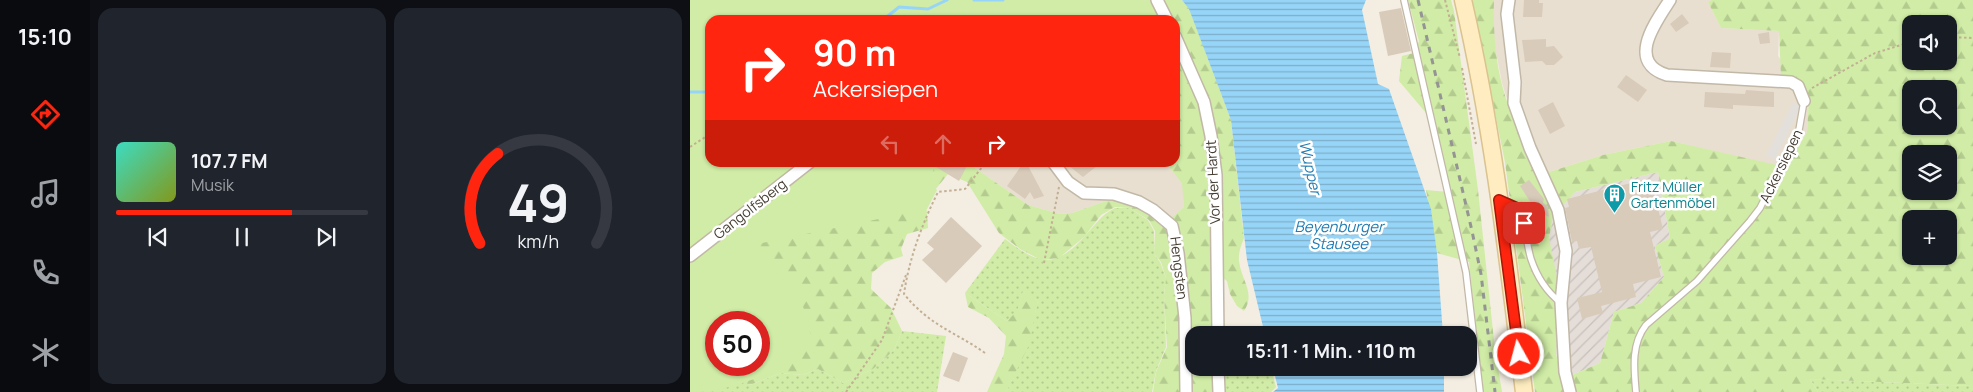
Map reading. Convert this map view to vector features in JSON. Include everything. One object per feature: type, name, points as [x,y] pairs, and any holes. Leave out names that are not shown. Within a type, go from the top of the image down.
[{"type":"main road","points":[[1463,0],[1477,67],[1499,200],[1524,392]]},
{"type":"street","points":[[1157,0],[1164,15]]},
{"type":"street","points":[[1509,0],[1508,14],[1515,82],[1514,103],[1530,148],[1558,210],[1566,251],[1561,304],[1565,372],[1570,392]]},
{"type":"street","points":[[1670,0],[1655,22],[1647,45],[1646,59],[1653,68],[1667,75],[1791,82],[1798,86],[1804,101]]},
{"type":"street","name":"Vor der Hardt","points":[[1180,47],[1204,102],[1211,136],[1216,175],[1218,326]]},
{"type":"street","name":"Gangolfsberg","points":[[690,256],[804,167]]},
{"type":"street","name":"Hengsten","points":[[1057,167],[1064,176],[1084,193],[1114,194],[1139,202],[1153,210],[1172,226],[1178,253],[1185,318],[1186,392]]},
{"type":"street","points":[[1218,376],[1219,392]]},
{"type":"lane","points":[[1404,0],[1466,272],[1480,392]]},
{"type":"lane","name":"Ackersiepen","points":[[1636,392],[1634,366],[1640,332],[1646,324],[1697,281],[1760,208],[1799,130],[1804,101]]},
{"type":"lane","points":[[1499,200],[1517,208],[1524,223],[1532,262],[1548,292],[1561,304]]},
{"type":"path","points":[[1445,0],[1461,61],[1476,146]]},
{"type":"path","points":[[1957,37],[1973,38]]},
{"type":"path","points":[[1804,101],[1806,90],[1875,53],[1902,45]]},
{"type":"path","points":[[690,147],[705,137]]},
{"type":"path","points":[[846,392],[882,340],[927,213],[938,192],[965,189],[982,167]]},
{"type":"path","points":[[1044,263],[1054,216],[1056,193],[1064,176]]},
{"type":"path","points":[[908,271],[904,294],[914,305],[947,332],[966,340],[985,353]]},
{"type":"shaded area","points":[[1494,0],[1712,0],[1708,2],[1721,28],[1779,31],[1778,56],[1809,97],[1807,132],[1786,168],[1671,141],[1603,155],[1546,173],[1510,109],[1502,83],[1493,37]]},
{"type":"shaded area","points":[[1793,103],[1801,106],[1775,159],[1766,156]]},
{"type":"shaded area","points":[[974,167],[1169,167],[1183,183],[1184,207],[1168,222],[1109,200],[1072,213],[1060,214],[1028,205]]},
{"type":"shaded area","points":[[1658,172],[1670,238],[1655,246],[1664,277],[1641,303],[1614,312],[1600,363],[1563,379],[1556,354],[1558,316],[1549,238],[1553,217],[1575,192]]},
{"type":"green space","points":[[690,0],[1144,0],[1150,7],[1152,15],[705,15],[705,167],[935,167],[929,182],[937,190],[927,209],[748,246],[800,295],[811,336],[798,361],[770,372],[770,311],[705,311],[705,376],[760,376],[718,389],[690,392]]},
{"type":"green space","points":[[1144,0],[1182,0],[1189,8],[1231,120],[1244,238],[1239,252],[1239,261],[1249,298],[1244,311],[1237,306],[1230,294],[1227,281],[1216,273],[1218,326],[1185,326],[1185,376],[1218,376],[1219,392],[1153,392],[1156,372],[1167,347],[1164,296],[1166,278],[1161,262],[1154,254],[1155,231],[1149,220],[1129,208],[1115,207],[1101,215],[1084,237],[1059,258],[1041,260],[1020,249],[999,233],[967,182],[948,174],[926,201],[928,228],[907,234],[901,249],[903,256],[885,262],[872,273],[871,289],[891,308],[902,331],[894,350],[873,369],[843,383],[818,369],[803,375],[781,373],[750,385],[727,376],[770,376],[770,311],[705,311],[705,367],[702,366],[710,167],[974,167],[1028,205],[1060,214],[1072,213],[1109,200],[1130,204],[1168,221],[1184,207],[1182,183],[1169,167],[1180,167],[1180,15],[1151,15]]},
{"type":"green space","points":[[1408,0],[1451,0],[1478,190],[1495,350],[1502,392],[1483,392],[1469,262],[1437,253],[1426,190],[1448,192],[1432,120],[1399,81],[1402,56],[1414,53],[1419,41]]},
{"type":"green space","points":[[1472,0],[1494,0],[1496,55],[1501,83],[1518,125],[1546,173],[1603,155],[1671,141],[1786,167],[1807,132],[1809,97],[1781,76],[1779,31],[1721,28],[1708,2],[1712,0],[1973,0],[1973,386],[1810,379],[1818,392],[1535,392],[1505,162]],"holes":[[[1658,172],[1670,238],[1655,246],[1664,277],[1641,303],[1614,312],[1600,363],[1563,379],[1556,354],[1560,292],[1549,238],[1553,217],[1575,192]]]},
{"type":"green space","points":[[1115,208],[1129,208],[1148,220],[1154,231],[1154,254],[1160,262],[1166,278],[1164,295],[1166,347],[1156,371],[1152,392],[1006,392],[1028,344],[1038,300],[1023,292],[1017,312],[1007,321],[965,293],[1005,239],[1027,254],[1037,258],[1055,259],[1073,248],[1102,217]]},
{"type":"green space","points":[[1023,291],[1038,300],[1029,345],[1006,392],[987,392],[1004,354],[1006,336],[989,318],[968,307],[965,293],[1007,321],[1017,311]]},
{"type":"green space","points":[[902,331],[946,336],[937,392],[690,392],[690,351],[705,360],[705,376],[734,376],[750,385],[781,373],[803,375],[818,369],[843,383],[873,369],[894,350]]},
{"type":"green space","points":[[1223,376],[1273,376],[1276,387],[1271,392],[1224,392]]},
{"type":"green space","points":[[1810,379],[1973,386],[1973,392],[1818,392]]},
{"type":"water","name":"Beyenburger Stausee","points":[[1182,0],[1366,0],[1362,10],[1378,84],[1389,89],[1431,209],[1437,253],[1442,326],[1263,326],[1247,260],[1231,120],[1189,9]]},
{"type":"water","points":[[1275,376],[1444,376],[1444,392],[1273,392],[1278,388]]},
{"type":"building","points":[[1524,0],[1539,0],[1539,3],[1543,3],[1542,17],[1523,17]]},
{"type":"building","points":[[1401,8],[1411,51],[1388,56],[1379,12]]},
{"type":"building","points":[[1682,14],[1689,23],[1676,32],[1670,24]]},
{"type":"building","points":[[1769,32],[1770,43],[1760,44],[1758,34]]},
{"type":"building","points":[[1546,39],[1546,47],[1554,46],[1563,57],[1554,65],[1546,65],[1542,61],[1525,62],[1522,40]]},
{"type":"building","points":[[1712,52],[1731,53],[1730,68],[1710,67]]},
{"type":"building","points":[[1626,75],[1647,90],[1638,102],[1617,87]]},
{"type":"building","points":[[1746,90],[1774,92],[1774,107],[1733,105],[1733,109],[1704,107],[1705,92],[1745,94]]},
{"type":"building","points":[[1553,102],[1565,126],[1550,134],[1538,110]]},
{"type":"building","points":[[936,167],[966,167],[959,181]]},
{"type":"building","points":[[1020,167],[1029,167],[1044,196],[1034,199],[1030,192],[1025,199],[1007,186]]},
{"type":"building","points":[[1070,167],[1096,167],[1083,177]]},
{"type":"building","points":[[1529,180],[1544,199],[1543,203],[1548,206],[1549,217],[1529,207],[1531,203],[1520,186]]},
{"type":"building","points":[[1643,180],[1644,186],[1652,184],[1663,229],[1650,232],[1661,277],[1633,284],[1636,297],[1601,306],[1603,313],[1582,319],[1577,298],[1602,292],[1591,247],[1579,249],[1577,241],[1572,242],[1565,208],[1569,207],[1567,199]]},
{"type":"building","points":[[951,217],[982,246],[946,283],[922,260],[934,249],[927,243]]},
{"type":"building","points":[[953,352],[968,358],[959,382],[943,376]]},
{"type":"waterway","points":[[889,15],[899,7],[928,9],[947,0]]},
{"type":"waterway","points":[[974,0],[1003,0]]},
{"type":"waterway","points":[[690,92],[705,92]]},
{"type":"railway","points":[[1418,0],[1481,274],[1495,392]]},
{"type":"place","name":"Fritz Müller Gartenmöbel","points":[[1615,214]]},
{"type":"route","points":[[1519,354],[1499,200],[1510,203],[1517,208],[1524,223]]},
{"type":"water label","name":"Wupper","points":[[1310,168]]}]
